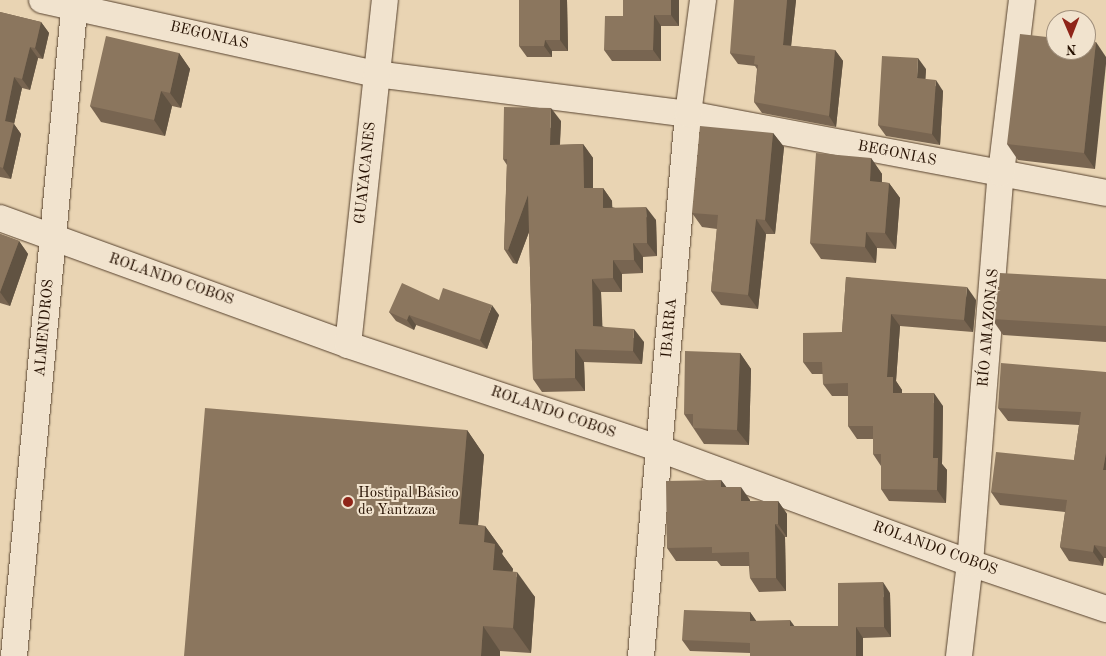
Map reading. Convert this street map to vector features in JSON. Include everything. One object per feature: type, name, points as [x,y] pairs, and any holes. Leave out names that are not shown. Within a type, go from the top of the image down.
[{"type":"street","name":"BEGONIAS","points":[[42,0],[75,3],[376,74],[688,114],[1106,193]]},
{"type":"street","name":"GUAYACANES","points":[[348,345],[385,0]]},
{"type":"street","name":"IBARRA","points":[[641,656],[688,114],[702,0]]},
{"type":"street","name":"RÍO AMAZONAS","points":[[959,656],[970,563],[1002,173],[1022,0]]},
{"type":"street","name":"ALMENDROS","points":[[14,656],[75,3]]},
{"type":"street","name":"ROLANDO COBOS","points":[[0,218],[53,239],[348,345],[660,449],[970,563],[1106,608]]},
{"type":"building","points":[[519,0],[560,0],[560,40],[545,40],[544,46],[519,46]]},
{"type":"building","points":[[623,0],[671,0],[671,15],[654,15],[653,50],[604,50],[605,16],[623,16]]},
{"type":"building","points":[[734,0],[787,0],[783,45],[835,50],[829,116],[754,102],[758,65],[754,64],[755,56],[730,53]]},
{"type":"building","points":[[0,12],[41,22],[35,48],[30,47],[22,79],[14,77],[5,121],[14,123],[3,168],[0,167]]},
{"type":"building","points":[[1020,34],[1046,37],[1046,60],[1094,60],[1084,153],[1007,144]]},
{"type":"building","points":[[106,36],[179,53],[170,93],[161,91],[154,120],[90,106]]},
{"type":"building","points":[[882,56],[918,58],[917,78],[936,80],[932,134],[878,125]]},
{"type":"building","points":[[504,107],[551,108],[550,145],[583,144],[584,188],[603,188],[603,208],[646,207],[647,243],[633,243],[634,260],[613,260],[613,278],[592,279],[593,326],[634,329],[633,351],[575,349],[575,378],[533,379],[528,195],[508,250],[504,249],[507,159],[503,159]]},
{"type":"building","points":[[700,126],[773,133],[765,220],[756,219],[748,295],[711,291],[718,215],[692,213]]},
{"type":"building","points":[[816,153],[871,158],[870,181],[889,183],[885,233],[866,232],[865,247],[810,243]]},
{"type":"building","points":[[0,234],[19,241],[0,292]]},
{"type":"building","points":[[1000,273],[1106,279],[1106,326],[992,319],[995,286],[999,287]]},
{"type":"building","points":[[846,277],[967,287],[964,320],[891,314],[887,377],[893,377],[893,393],[934,393],[933,458],[938,458],[937,490],[881,489],[881,454],[873,454],[873,426],[848,426],[848,383],[823,384],[822,362],[803,362],[803,333],[842,332]]},
{"type":"building","points":[[402,283],[439,300],[443,288],[492,305],[480,340],[409,315],[407,320],[389,312]]},
{"type":"building","points":[[685,351],[740,353],[737,430],[693,428],[693,414],[684,414]]},
{"type":"building","points":[[1001,363],[1106,372],[1106,453],[1103,470],[1106,470],[1106,547],[1094,545],[1093,552],[1060,547],[1067,500],[991,492],[996,452],[1074,460],[1081,412],[998,408]]},
{"type":"building","name":"Hostipal Básico de Yantzaza","points":[[205,408],[467,430],[459,524],[485,526],[484,542],[495,544],[493,570],[517,572],[513,628],[483,626],[481,656],[184,656]]},
{"type":"building","points":[[721,480],[721,487],[741,487],[741,501],[778,501],[778,524],[775,524],[776,578],[750,578],[749,552],[712,553],[712,547],[667,548],[666,481]]},
{"type":"building","points":[[883,582],[884,627],[856,627],[856,656],[750,656],[750,643],[682,640],[684,610],[750,612],[750,621],[790,620],[790,626],[838,626],[838,583]]},
{"type":"place","name":"Hostipal Básico de Yantzaza","points":[[348,502]]}]
